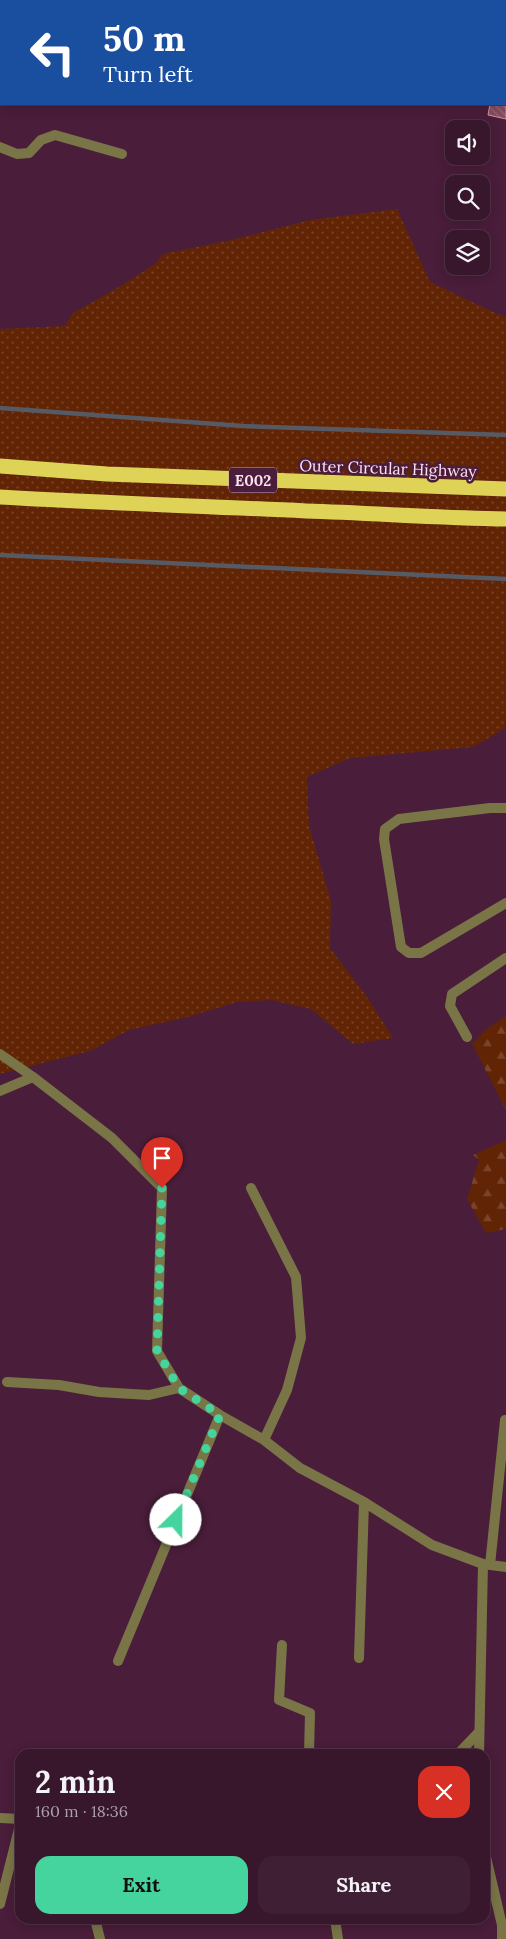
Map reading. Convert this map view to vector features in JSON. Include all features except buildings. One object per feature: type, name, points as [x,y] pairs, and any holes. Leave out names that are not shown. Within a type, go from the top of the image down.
[{"type":"highway","name":"Outer Circular Highway","points":[[0,466],[117,474],[506,489]]},
{"type":"highway","name":"E002","points":[[0,497],[97,503],[307,510],[432,518],[506,519]]},
{"type":"street","points":[[0,147],[17,154],[29,153],[41,140],[55,135],[122,154]]},
{"type":"street","points":[[506,808],[490,808],[399,819],[385,829],[384,839],[401,948],[409,953],[421,954],[506,903]]},
{"type":"street","points":[[467,1038],[450,1006],[452,994],[506,958]]},
{"type":"street","points":[[0,1054],[112,1138],[162,1188],[157,1351],[179,1388],[220,1415],[264,1440],[300,1468],[364,1502],[432,1545],[486,1564],[506,1568]]},
{"type":"street","points":[[0,1091],[33,1077]]},
{"type":"street","points":[[251,1188],[296,1277],[301,1338],[287,1390],[264,1440]]},
{"type":"street","points":[[7,1382],[59,1384],[99,1392],[149,1395],[179,1388]]},
{"type":"street","points":[[118,1661],[220,1415]]},
{"type":"street","points":[[479,1749],[486,1564],[505,1420]]},
{"type":"street","points":[[359,1658],[364,1502]]},
{"type":"street","points":[[282,1645],[279,1700],[310,1713],[309,1749]]},
{"type":"street","points":[[463,1749],[479,1732]]},
{"type":"street","points":[[0,1818],[15,1819]]},
{"type":"street","points":[[0,1904],[15,1845]]},
{"type":"street","points":[[490,1874],[502,1925],[502,1939]]},
{"type":"street","points":[[96,1924],[100,1939]]},
{"type":"street","points":[[336,1924],[338,1939]]},
{"type":"green space","points":[[397,209],[430,282],[506,317],[506,718],[504,729],[473,747],[350,758],[307,777],[309,826],[331,901],[330,948],[365,994],[393,1038],[353,1044],[311,1009],[271,1000],[237,1002],[188,1017],[129,1030],[90,1051],[0,1074],[0,329],[65,326],[73,313],[155,264],[163,254],[231,240],[310,220]]},
{"type":"green space","points":[[506,1016],[506,1110],[472,1044],[485,1030]]},
{"type":"green space","points":[[506,1140],[506,1229],[486,1233],[467,1199],[479,1160],[473,1155]]},
{"type":"waterway","points":[[0,408],[243,426],[506,435]]},
{"type":"waterway","points":[[0,555],[506,579]]},
{"type":"route","points":[[162,1188],[157,1351],[179,1388],[220,1415],[176,1520]]}]
